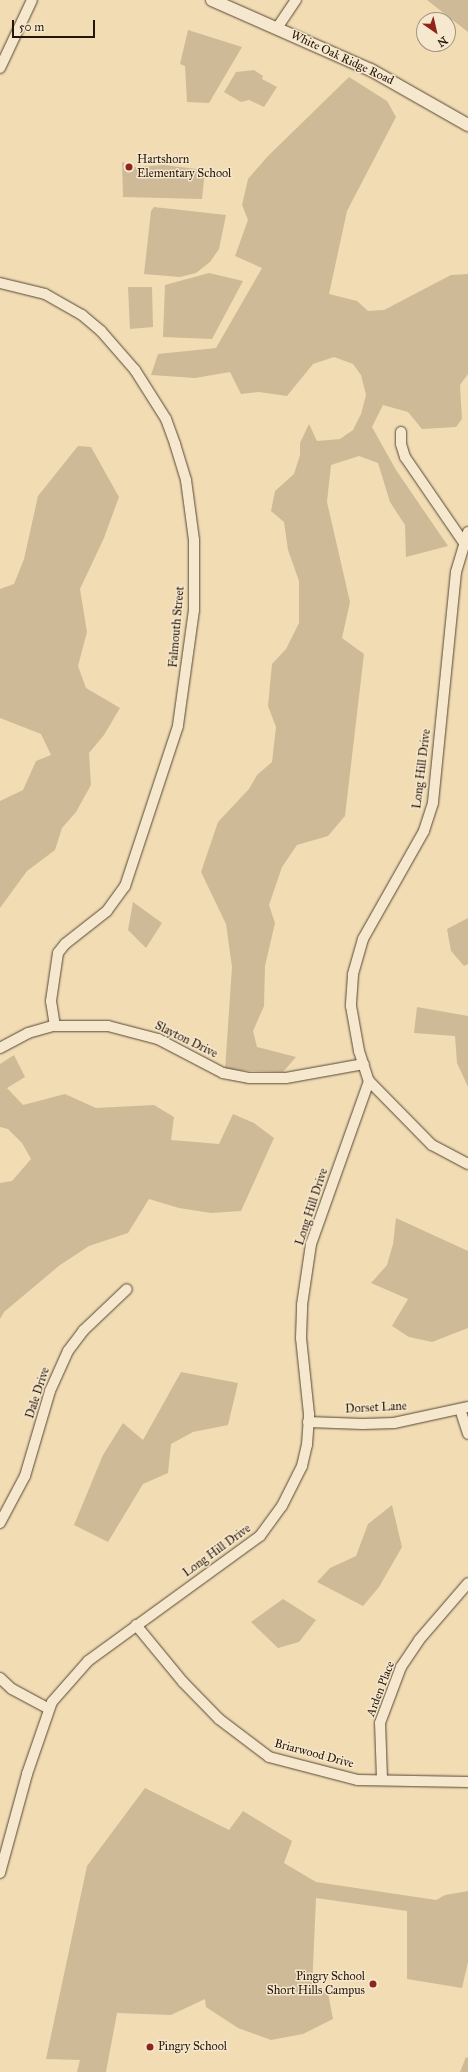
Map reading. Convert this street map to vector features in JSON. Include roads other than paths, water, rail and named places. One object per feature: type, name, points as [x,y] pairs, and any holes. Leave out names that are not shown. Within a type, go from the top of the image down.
[{"type":"street","points":[[0,68],[32,0]]},
{"type":"street","name":"White Oak Ridge Road","points":[[212,0],[371,70],[468,125]]},
{"type":"street","points":[[277,28],[296,0]]},
{"type":"street","name":"Falmouth Street","points":[[0,283],[45,294],[68,306],[101,331],[134,370],[166,419],[175,444],[186,480],[194,540],[194,610],[178,726],[125,886],[107,911],[65,944],[58,953],[51,1001],[55,1026]]},
{"type":"street","points":[[401,432],[400,444],[405,457],[464,544]]},
{"type":"street","name":"Long Hill Drive","points":[[0,1873],[27,1774],[52,1702],[88,1661],[264,1531],[282,1506],[302,1466],[307,1445],[308,1422],[301,1338],[302,1305],[312,1244],[369,1081],[352,1006],[353,976],[363,939],[424,831],[433,803],[456,572],[468,532]]},
{"type":"street","name":"Slayton Drive","points":[[0,1048],[28,1033],[55,1026],[108,1026],[136,1032],[158,1039],[223,1073],[249,1078],[286,1078],[364,1064]]},
{"type":"street","points":[[369,1081],[432,1145],[468,1164]]},
{"type":"street","name":"Dale Drive","points":[[0,1522],[25,1476],[50,1391],[68,1351],[84,1330],[127,1289]]},
{"type":"street","points":[[464,1408],[468,1434]]},
{"type":"street","name":"Dorset Lane","points":[[308,1422],[363,1424],[394,1423],[464,1408]]},
{"type":"street","name":"Arden Place","points":[[382,1779],[380,1723],[401,1667],[419,1640],[468,1583]]},
{"type":"street","name":"Briarwood Drive","points":[[136,1625],[183,1682],[219,1719],[269,1757],[358,1780],[382,1779],[468,1782]]},
{"type":"street","points":[[0,1678],[12,1689],[50,1710]]},
{"type":"place","name":"Hartshorn Elementary School","points":[[129,167]]},
{"type":"place","name":"Pingry School Short Hills Campus","points":[[373,1984]]},
{"type":"place","name":"Pingry School","points":[[150,2047]]}]
